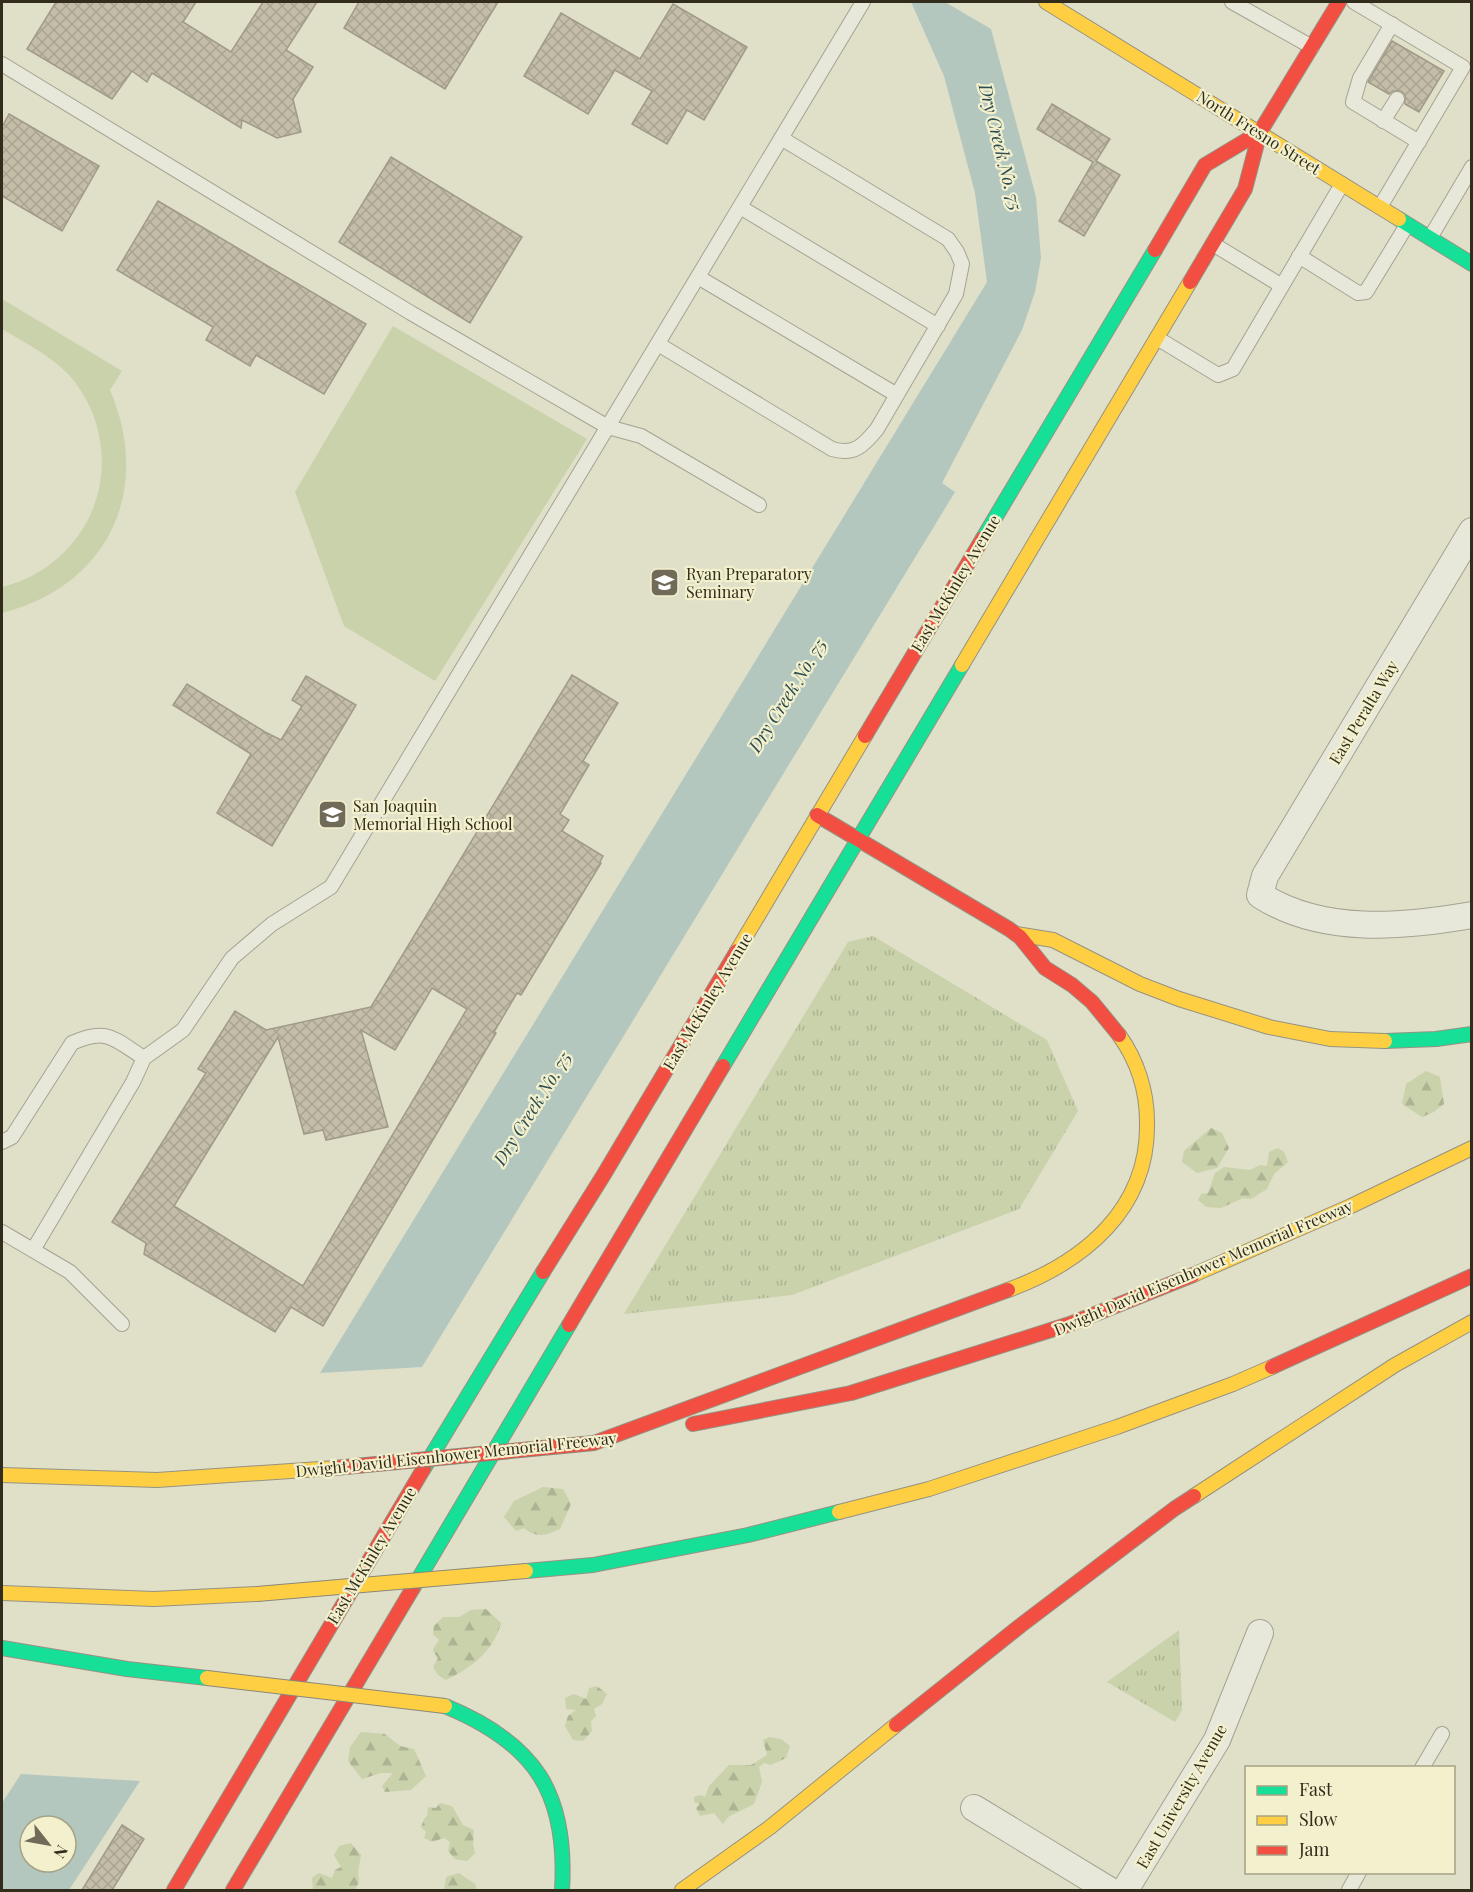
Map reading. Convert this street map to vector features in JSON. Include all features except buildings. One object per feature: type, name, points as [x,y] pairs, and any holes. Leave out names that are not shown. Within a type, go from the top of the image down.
[{"type":"main road","name":"North Fresno Street","points":[[1046,2],[1073,13],[1472,264]]},
{"type":"main road","name":"East McKinley Avenue","points":[[234,1890],[1213,244],[1245,189],[1260,132],[1339,2]]},
{"type":"main road","name":"East McKinley Avenue","points":[[174,1890],[304,1665],[603,1176],[1205,165],[1260,132]]},
{"type":"main road","points":[[594,1443],[1023,1285],[1059,1268],[1085,1250],[1110,1227],[1131,1197],[1142,1168],[1148,1142],[1148,1115],[1144,1086],[1134,1056],[1098,1009],[1072,986],[1042,965],[1016,934],[816,815]]},
{"type":"main road","points":[[1016,934],[1053,940],[1140,984],[1179,999],[1269,1027],[1330,1039],[1380,1041],[1436,1039],[1472,1034]]},
{"type":"main road","name":"Dwight David Eisenhower Memorial Freeway","points":[[2,1475],[157,1480],[335,1468],[594,1443],[851,1393],[1070,1324],[1209,1268],[1351,1206],[1472,1148]]},
{"type":"main road","points":[[2,1593],[154,1599],[257,1594],[593,1565],[748,1534],[929,1490],[1117,1426],[1233,1384],[1472,1276]]},
{"type":"main road","points":[[682,1890],[769,1828],[1020,1626],[1174,1509],[1395,1365],[1472,1322]]},
{"type":"main road","points":[[2,1648],[127,1669],[445,1706],[468,1713],[494,1727],[515,1745],[533,1765],[547,1789],[563,1840],[565,1866],[562,1890]]},
{"type":"street","name":"East Peralta Way","points":[[1472,531],[1265,876],[1260,895],[1301,916],[1351,924],[1435,921],[1472,915]]},
{"type":"street","name":"East University Avenue","points":[[1125,1890],[1217,1740],[1260,1633]]},
{"type":"street","points":[[974,1808],[1109,1890]]},
{"type":"lane","points":[[33,1250],[133,1082],[144,1058],[183,1030],[232,958],[272,924],[331,887],[863,2]]},
{"type":"lane","points":[[1232,2],[1312,47]]},
{"type":"lane","points":[[1354,2],[1392,24],[1425,52],[1463,67],[1380,207]]},
{"type":"lane","points":[[1392,24],[1360,78],[1353,102],[1419,142]]},
{"type":"lane","points":[[2,64],[411,313],[608,427],[641,436],[759,504]]},
{"type":"lane","points":[[1383,121],[1397,99]]},
{"type":"lane","points":[[658,344],[832,449],[842,452],[853,450],[865,444],[877,429],[956,294],[962,275],[962,264],[948,239],[781,138]]},
{"type":"lane","points":[[1429,239],[1472,167]]},
{"type":"lane","points":[[1157,338],[1218,375],[1233,369],[1342,184]]},
{"type":"lane","points":[[740,207],[938,326]]},
{"type":"lane","points":[[1299,256],[1358,293],[1366,292],[1407,225]]},
{"type":"lane","points":[[1213,244],[1282,286]]},
{"type":"lane","points":[[698,277],[897,395]]},
{"type":"lane","points":[[2,1142],[12,1137],[72,1043],[88,1036],[108,1035],[144,1058]]},
{"type":"lane","points":[[2,1232],[70,1272],[122,1324]]},
{"type":"lane","points":[[1423,1766],[1442,1734]]},
{"type":"lane","points":[[1348,1890],[1358,1874]]},
{"type":"green space","points":[[2,299],[122,371],[110,390],[122,427],[126,464],[123,498],[112,529],[94,557],[70,581],[39,600],[2,613],[2,587],[34,575],[60,556],[81,532],[94,505],[101,475],[101,443],[92,412],[75,382],[41,352],[2,329]]},
{"type":"green space","points":[[393,326],[587,439],[435,681],[344,626],[295,492]]},
{"type":"green space","points":[[873,936],[1047,1040],[1078,1111],[1019,1209],[792,1295],[624,1314],[848,942]]},
{"type":"green space","points":[[1426,1071],[1440,1077],[1444,1104],[1434,1112],[1422,1117],[1402,1104],[1406,1084]]},
{"type":"green space","points":[[1211,1128],[1222,1133],[1229,1148],[1217,1168],[1197,1173],[1182,1162],[1184,1151]]},
{"type":"green space","points":[[1278,1148],[1284,1152],[1288,1162],[1274,1174],[1267,1189],[1251,1199],[1243,1198],[1221,1208],[1206,1207],[1198,1200],[1201,1194],[1208,1193],[1215,1173],[1224,1167],[1250,1170],[1260,1165],[1267,1166],[1269,1152]]},
{"type":"green space","points":[[543,1487],[563,1489],[571,1504],[560,1529],[542,1535],[533,1534],[524,1528],[516,1531],[504,1517],[514,1501]]},
{"type":"green space","points":[[486,1609],[501,1623],[493,1642],[480,1658],[464,1670],[446,1680],[438,1675],[433,1667],[438,1658],[433,1649],[439,1640],[433,1634],[434,1626],[443,1617],[459,1617],[471,1610]]},
{"type":"green space","points":[[1179,1630],[1182,1710],[1175,1722],[1107,1682]]},
{"type":"green space","points":[[597,1686],[607,1694],[602,1704],[594,1709],[596,1716],[591,1721],[592,1731],[583,1741],[573,1740],[565,1726],[568,1716],[576,1710],[566,1709],[565,1698],[574,1694],[586,1699],[589,1688]]},
{"type":"green space","points":[[361,1732],[385,1734],[400,1746],[414,1749],[426,1776],[411,1790],[385,1792],[382,1786],[393,1773],[381,1773],[362,1779],[348,1761],[350,1747]]},
{"type":"green space","points":[[769,1737],[781,1739],[790,1746],[786,1758],[771,1765],[764,1763],[759,1767],[762,1782],[754,1804],[728,1817],[723,1824],[714,1813],[700,1816],[696,1808],[700,1804],[694,1802],[694,1797],[700,1795],[705,1797],[709,1786],[729,1765],[751,1765],[767,1755],[763,1740]]},
{"type":"green space","points":[[440,1803],[452,1806],[463,1825],[474,1830],[475,1853],[467,1861],[455,1859],[448,1851],[450,1842],[444,1838],[432,1842],[424,1838],[426,1832],[421,1827],[427,1816],[428,1807],[436,1808]]},
{"type":"green space","points":[[351,1843],[361,1855],[359,1882],[355,1890],[313,1890],[312,1878],[319,1873],[332,1878],[335,1870],[341,1867],[334,1855],[339,1846]]},
{"type":"green space","points":[[459,1873],[475,1884],[477,1890],[444,1890],[446,1877]]},
{"type":"water","name":"Dry Creek No. 75","points":[[911,2],[945,2],[991,29],[1036,197],[1041,258],[1035,292],[1022,330],[942,483],[955,492],[422,1367],[320,1373],[987,282],[975,193],[944,76]]},
{"type":"water","points":[[21,1774],[140,1781],[69,1890],[2,1890],[2,1803]]},
{"type":"traffic: fast","points":[[1399,219],[1472,264]]},
{"type":"traffic: fast","points":[[983,538],[1155,250]]},
{"type":"traffic: fast","points":[[723,1066],[962,665]]},
{"type":"traffic: fast","points":[[1385,1041],[1436,1039],[1472,1034]]},
{"type":"traffic: fast","points":[[424,1468],[543,1272]]},
{"type":"traffic: fast","points":[[413,1588],[569,1325]]},
{"type":"traffic: fast","points":[[526,1571],[593,1565],[748,1535],[839,1512]]},
{"type":"traffic: fast","points":[[2,1648],[127,1669],[207,1678]]},
{"type":"traffic: fast","points":[[445,1706],[502,1737],[523,1755],[540,1775],[551,1799],[559,1826],[562,1890]]},
{"type":"traffic: slow","points":[[1046,2],[1399,219]]},
{"type":"traffic: slow","points":[[962,665],[1190,282]]},
{"type":"traffic: slow","points":[[737,951],[865,736]]},
{"type":"traffic: slow","points":[[1016,934],[1053,940],[1140,984],[1179,999],[1269,1027],[1330,1039],[1385,1041]]},
{"type":"traffic: slow","points":[[1008,1290],[1062,1264],[1086,1247],[1107,1228],[1124,1206],[1137,1181],[1145,1153],[1147,1110],[1136,1065],[1119,1035]]},
{"type":"traffic: slow","points":[[1193,1275],[1351,1206],[1472,1148]]},
{"type":"traffic: slow","points":[[1194,1496],[1395,1365],[1472,1322]]},
{"type":"traffic: slow","points":[[839,1512],[929,1489],[1117,1427],[1272,1367]]},
{"type":"traffic: slow","points":[[2,1475],[157,1480],[335,1468]]},
{"type":"traffic: slow","points":[[257,1594],[526,1571]]},
{"type":"traffic: slow","points":[[2,1593],[154,1599],[257,1594]]},
{"type":"traffic: slow","points":[[207,1678],[445,1706]]},
{"type":"traffic: slow","points":[[682,1890],[769,1828],[896,1725]]},
{"type":"traffic: jam","points":[[1190,282],[1245,189],[1260,132],[1339,2]]},
{"type":"traffic: jam","points":[[1155,250],[1205,165],[1260,132]]},
{"type":"traffic: jam","points":[[865,736],[983,538]]},
{"type":"traffic: jam","points":[[817,815],[1020,937],[1045,968],[1072,985],[1092,1002],[1119,1035]]},
{"type":"traffic: jam","points":[[543,1272],[737,951]]},
{"type":"traffic: jam","points":[[569,1325],[723,1066]]},
{"type":"traffic: jam","points":[[693,1424],[851,1393],[1070,1324],[1193,1275]]},
{"type":"traffic: jam","points":[[1272,1367],[1472,1276]]},
{"type":"traffic: jam","points":[[594,1443],[1008,1290]]},
{"type":"traffic: jam","points":[[335,1468],[594,1443]]},
{"type":"traffic: jam","points":[[174,1890],[424,1468]]},
{"type":"traffic: jam","points":[[896,1725],[1020,1626],[1194,1496]]},
{"type":"traffic: jam","points":[[233,1890],[413,1588]]},
{"type":"place","name":"Ryan Preparatory Seminary","points":[[665,582]]},
{"type":"place","name":"San Joaquin Memorial High School","points":[[332,814]]}]
